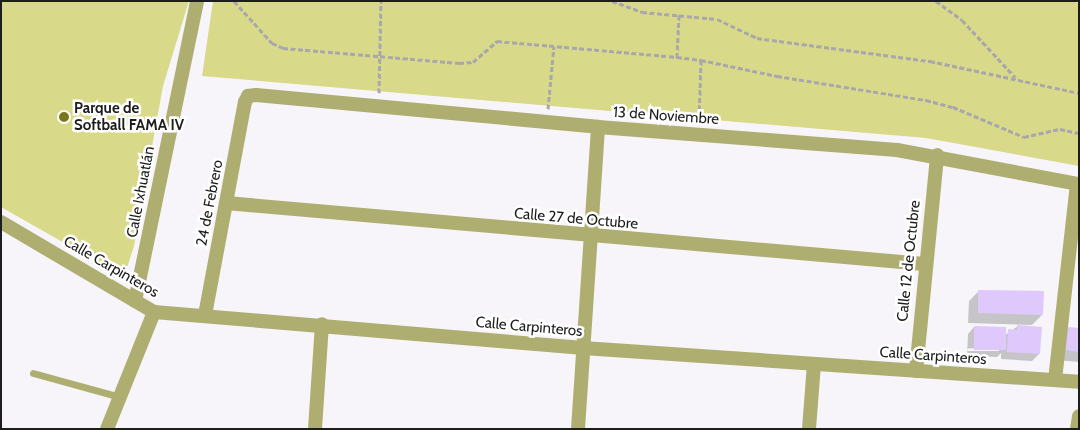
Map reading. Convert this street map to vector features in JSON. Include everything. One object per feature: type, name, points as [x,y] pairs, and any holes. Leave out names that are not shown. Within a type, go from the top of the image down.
[{"type":"street","name":"Calle Ixhuatlán","points":[[135,301],[197,1]]},
{"type":"street","name":"13 de Noviembre","points":[[248,96],[264,94],[598,127],[936,155],[1078,184]]},
{"type":"street","name":"24 de Febrero","points":[[205,315],[248,96]]},
{"type":"street","points":[[578,429],[598,127]]},
{"type":"street","name":"Calle 12 de Octubre","points":[[916,371],[924,264],[936,155]]},
{"type":"street","points":[[1055,380],[1078,184]]},
{"type":"street","name":"Calle 27 de Octubre","points":[[226,203],[590,237],[924,264]]},
{"type":"street","name":"Calle Carpinteros","points":[[1,222],[154,312],[322,324],[583,348],[1079,382]]},
{"type":"street","points":[[108,429],[154,312]]},
{"type":"street","points":[[315,429],[322,324]]},
{"type":"street","points":[[810,429],[814,364]]},
{"type":"street","points":[[1078,429],[1079,416]]},
{"type":"lane","points":[[33,373],[120,397]]},
{"type":"path","points":[[234,1],[272,43],[283,48],[473,62],[497,42],[677,57],[701,60],[777,76],[926,100],[953,107],[1024,137],[1060,129],[1079,133]]},
{"type":"path","points":[[378,105],[381,1]]},
{"type":"path","points":[[612,1],[642,12],[717,19],[757,38],[930,61],[1015,77],[1079,93]]},
{"type":"path","points":[[936,1],[962,20],[1015,77]]},
{"type":"path","points":[[677,57],[679,15]]},
{"type":"path","points":[[547,122],[554,46]]},
{"type":"path","points":[[698,134],[701,60]]},
{"type":"shaded area","points":[[1,1],[189,1],[163,86],[134,246],[124,277],[1,207]]},
{"type":"shaded area","points":[[213,1],[1071,1],[1079,3],[1079,166],[926,138],[202,76]]},
{"type":"building","points":[[978,290],[1044,291],[1043,315],[978,313]]},
{"type":"building","points":[[1017,325],[1042,327],[1040,354],[1007,352],[1008,329],[1017,330]]},
{"type":"building","points":[[974,326],[1006,327],[1006,350],[974,350]]},
{"type":"building","points":[[1068,327],[1079,328],[1079,352],[1066,350]]},
{"type":"place","name":"Parque de Softball FAMA IV","points":[[64,117]]}]
